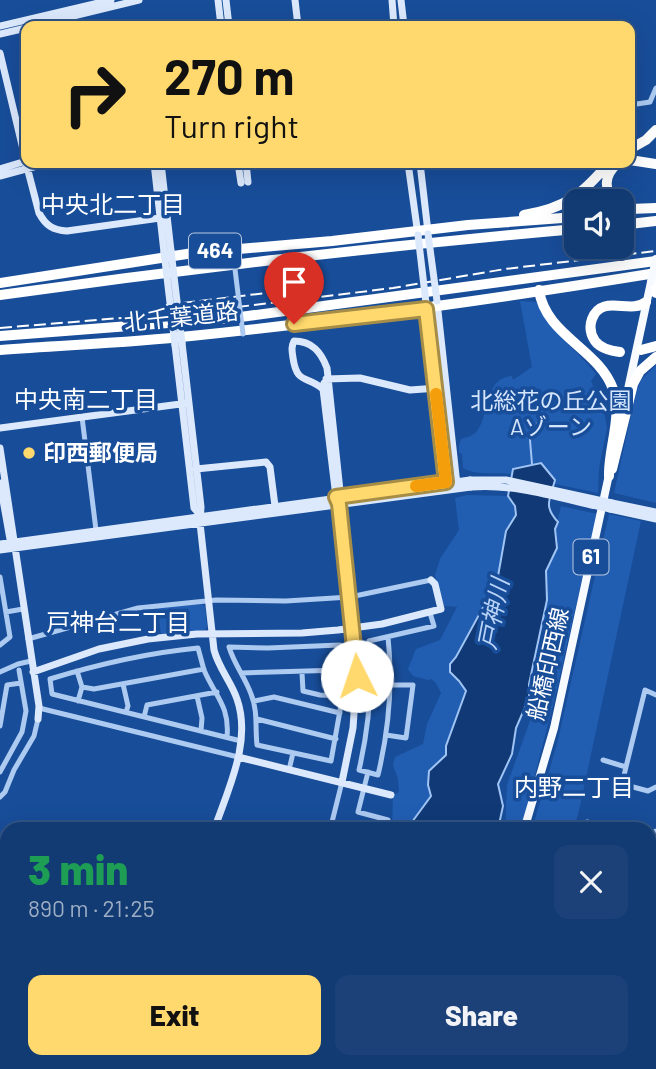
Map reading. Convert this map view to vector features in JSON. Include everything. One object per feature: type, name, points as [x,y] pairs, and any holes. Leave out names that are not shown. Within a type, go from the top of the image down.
[{"type":"highway","points":[[635,147],[651,139],[656,130]]},
{"type":"highway","points":[[635,161],[656,164]]},
{"type":"highway","points":[[468,225],[566,204],[590,186],[605,168]]},
{"type":"highway","points":[[608,189],[607,179],[613,168]]},
{"type":"highway","points":[[634,209],[656,209]]},
{"type":"highway","points":[[634,212],[656,209]]},
{"type":"highway","name":"464","points":[[0,282],[193,253],[564,218]]},
{"type":"highway","points":[[634,224],[656,221]]},
{"type":"highway","name":"北千葉道路","points":[[0,295],[237,263],[404,244],[564,230]]},
{"type":"highway","name":"北千葉道路","points":[[0,335],[233,318],[656,260]]},
{"type":"highway","name":"北千葉道路","points":[[0,351],[189,337],[576,285],[655,282]]},
{"type":"highway","points":[[539,290],[541,303],[549,317],[598,366],[612,386],[615,414],[608,461],[609,476]]},
{"type":"highway","points":[[621,352],[606,349],[595,341],[591,331],[592,320],[599,309],[605,306],[619,304],[635,307],[646,302]]},
{"type":"highway","points":[[641,350],[656,346]]},
{"type":"highway","points":[[609,476],[615,463],[634,384],[640,371],[656,357]]},
{"type":"main road","name":"船橋印西線","points":[[526,822],[554,728],[646,302],[655,282],[656,260]]},
{"type":"street","points":[[29,21],[98,9],[111,0]]},
{"type":"street","points":[[51,21],[139,0]]},
{"type":"street","points":[[218,0],[220,21]]},
{"type":"street","points":[[226,0],[228,21]]},
{"type":"street","points":[[295,0],[297,21]]},
{"type":"street","points":[[392,0],[394,21]]},
{"type":"street","points":[[401,0],[403,21]]},
{"type":"street","points":[[0,26],[21,22]]},
{"type":"street","points":[[0,34],[21,29]]},
{"type":"street","points":[[0,53],[21,139]]},
{"type":"street","points":[[635,104],[650,102],[656,88]]},
{"type":"street","points":[[0,169],[21,164]]},
{"type":"street","points":[[0,176],[21,166]]},
{"type":"street","points":[[28,168],[40,214],[53,229],[67,231],[160,218]]},
{"type":"street","points":[[155,168],[160,218],[168,251]]},
{"type":"street","points":[[161,168],[194,508],[200,519]]},
{"type":"street","points":[[240,168],[244,182],[245,168]]},
{"type":"street","points":[[409,168],[438,304],[457,485]]},
{"type":"street","points":[[420,168],[426,306],[447,491]]},
{"type":"street","points":[[232,245],[243,334]]},
{"type":"street","points":[[323,388],[299,377],[291,347],[294,341],[306,342],[318,351],[329,379],[354,628],[357,676],[353,728],[332,822]]},
{"type":"street","points":[[310,382],[360,378],[410,390],[446,387]]},
{"type":"street","points":[[329,379],[323,388],[339,499]]},
{"type":"street","points":[[0,428],[185,403]]},
{"type":"street","points":[[185,403],[196,469],[212,633],[218,663],[232,686],[240,711],[241,741],[238,757],[217,822]]},
{"type":"street","points":[[82,417],[96,530]]},
{"type":"street","points":[[0,448],[39,708],[34,736],[0,797]]},
{"type":"street","points":[[196,469],[267,462],[275,506]]},
{"type":"street","points":[[0,544],[200,519],[446,482],[457,485],[506,480],[656,519]]},
{"type":"street","points":[[0,483],[2,506],[13,544]]},
{"type":"street","points":[[0,550],[13,544],[96,530],[200,519],[275,506],[447,491],[457,485]]},
{"type":"street","points":[[611,506],[656,512]]},
{"type":"street","points":[[0,577],[10,637],[9,641],[0,645]]},
{"type":"street","points":[[28,639],[138,608],[208,601],[286,601],[350,597],[431,580],[435,584],[441,606],[439,611],[354,628],[302,633],[212,633],[162,637],[99,649],[33,672]]},
{"type":"street","points":[[6,612],[23,609]]},
{"type":"street","points":[[388,637],[391,685],[386,735],[378,775],[359,770],[369,716],[369,640],[434,626],[430,613]]},
{"type":"street","points":[[302,633],[302,646]]},
{"type":"street","points":[[162,637],[163,651]]},
{"type":"street","points":[[340,645],[340,713],[329,762],[257,745],[254,701],[229,647],[302,646],[340,645]]},
{"type":"street","points":[[227,737],[227,714],[204,669],[198,648],[163,651],[103,663],[50,680],[52,694],[241,741]]},
{"type":"street","points":[[99,649],[103,663]]},
{"type":"street","points":[[0,672],[31,661]]},
{"type":"street","points":[[82,687],[93,690],[204,669]]},
{"type":"street","points":[[0,772],[22,732],[26,711],[19,670]]},
{"type":"street","points":[[241,673],[341,670]]},
{"type":"street","points":[[77,671],[82,687],[78,701]]},
{"type":"street","points":[[302,673],[303,691],[341,696]]},
{"type":"street","points":[[357,676],[371,676]]},
{"type":"street","points":[[0,726],[7,685],[21,683]]},
{"type":"street","points":[[123,684],[128,706],[125,712]]},
{"type":"street","points":[[386,735],[406,737],[412,701],[412,685],[391,685]]},
{"type":"street","points":[[656,695],[645,690],[622,783],[648,791],[656,787]]},
{"type":"street","points":[[144,717],[147,705],[217,692]]},
{"type":"street","points":[[197,696],[202,718],[201,731]]},
{"type":"street","points":[[254,701],[274,697],[340,713]]},
{"type":"street","points":[[95,722],[99,706]]},
{"type":"street","points":[[39,708],[391,794]]},
{"type":"street","points":[[257,719],[336,738]]},
{"type":"street","points":[[176,742],[180,726]]},
{"type":"street","points":[[289,770],[293,753]]},
{"type":"street","points":[[603,760],[626,767]]},
{"type":"street","points":[[368,772],[358,812],[388,820]]},
{"type":"green space","name":"北総花の丘公園 Aゾーン","points":[[520,301],[537,302],[555,331],[596,374],[591,381],[604,411],[607,428],[599,468],[598,493],[555,484],[555,479],[514,469],[513,474],[480,473],[463,468],[462,454],[459,453],[461,439],[477,431],[491,390],[502,379],[512,376],[513,380],[532,367]]},
{"type":"green space","points":[[656,365],[656,503],[614,493],[636,393],[641,380]]},
{"type":"green space","points":[[467,495],[508,496],[515,506],[516,515],[506,531],[497,582],[450,664],[450,672],[466,691],[446,746],[446,755],[429,771],[428,785],[431,796],[412,822],[392,822],[393,796],[399,792],[393,765],[395,757],[423,744],[427,724],[441,693],[431,679],[413,676],[408,669],[416,649],[440,640],[457,607],[444,606],[435,575],[440,559],[459,530],[455,498]]},
{"type":"green space","points":[[561,506],[597,514],[523,822],[505,822],[507,785],[540,693],[546,571]]},
{"type":"green space","points":[[609,514],[641,521],[578,815],[576,822],[534,822],[557,744]]},
{"type":"green space","points":[[201,604],[205,606],[205,630],[161,634],[157,608]]},
{"type":"water","points":[[541,463],[555,480],[549,507],[558,522],[555,529],[557,548],[546,571],[547,600],[529,684],[529,698],[516,728],[512,754],[498,784],[503,806],[500,822],[412,822],[431,796],[428,785],[429,771],[446,755],[446,746],[466,691],[450,672],[450,664],[497,582],[506,531],[516,515],[515,506],[508,496],[513,469]]},
{"type":"waterway","name":"戸神川","points":[[532,464],[530,440],[541,415]]},
{"type":"railway","points":[[0,328],[205,311],[656,251]]},
{"type":"railway","points":[[166,305],[274,292]]},
{"type":"slow traffic","points":[[416,486],[446,482],[436,394]]},
{"type":"place","name":"印西郵便局","points":[[29,453]]},
{"type":"district","name":"中央北二丁目","points":[[113,205]]},
{"type":"district","name":"中央南二丁目","points":[[86,400]]},
{"type":"district","name":"戸神台二丁目","points":[[118,623]]},
{"type":"district","name":"内野二丁目","points":[[574,788]]},
{"type":"route","points":[[294,324],[426,309],[446,482],[336,497],[354,628],[357,676]]}]
